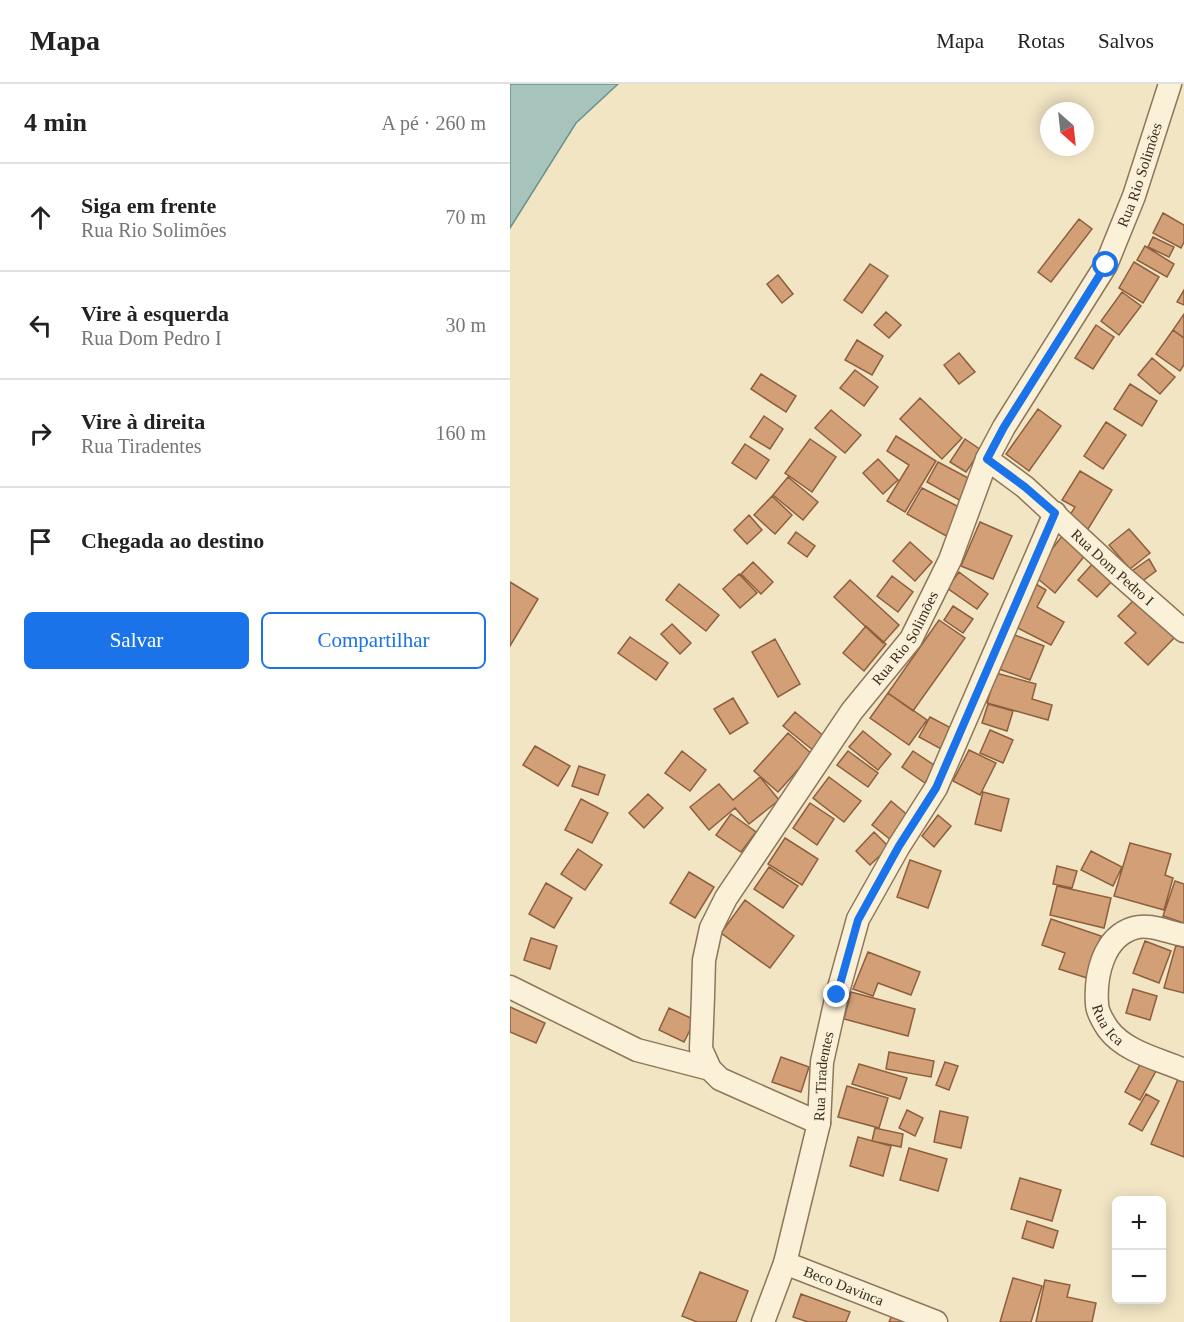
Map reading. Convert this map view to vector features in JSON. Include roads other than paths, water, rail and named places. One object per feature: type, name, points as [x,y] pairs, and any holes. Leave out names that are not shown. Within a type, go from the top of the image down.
[{"type":"street","name":"Rua Rio Solimões","points":[[710,1069],[701,1049],[704,960],[711,928],[726,898],[852,711],[910,639],[950,560],[987,459],[1004,427],[1106,265],[1134,196],[1170,84]]},
{"type":"street","name":"Rua Dom Pedro I","points":[[987,459],[1055,513],[1120,575],[1184,631]]},
{"type":"street","name":"Rua Tiradentes","points":[[763,1322],[785,1263],[819,1123],[822,1062],[837,995],[858,920],[899,846],[936,788],[1055,513]]},
{"type":"street","name":"Rua Ica","points":[[1182,935],[1152,928],[1134,928],[1112,942],[1100,964],[1096,1006],[1109,1030],[1129,1047],[1184,1070]]},
{"type":"street","points":[[510,987],[637,1050],[710,1069],[720,1079],[819,1123]]},
{"type":"street","name":"Beco Davinca","points":[[785,1263],[936,1322]]},
{"type":"water","points":[[510,84],[618,84],[576,123],[510,228]]}]
